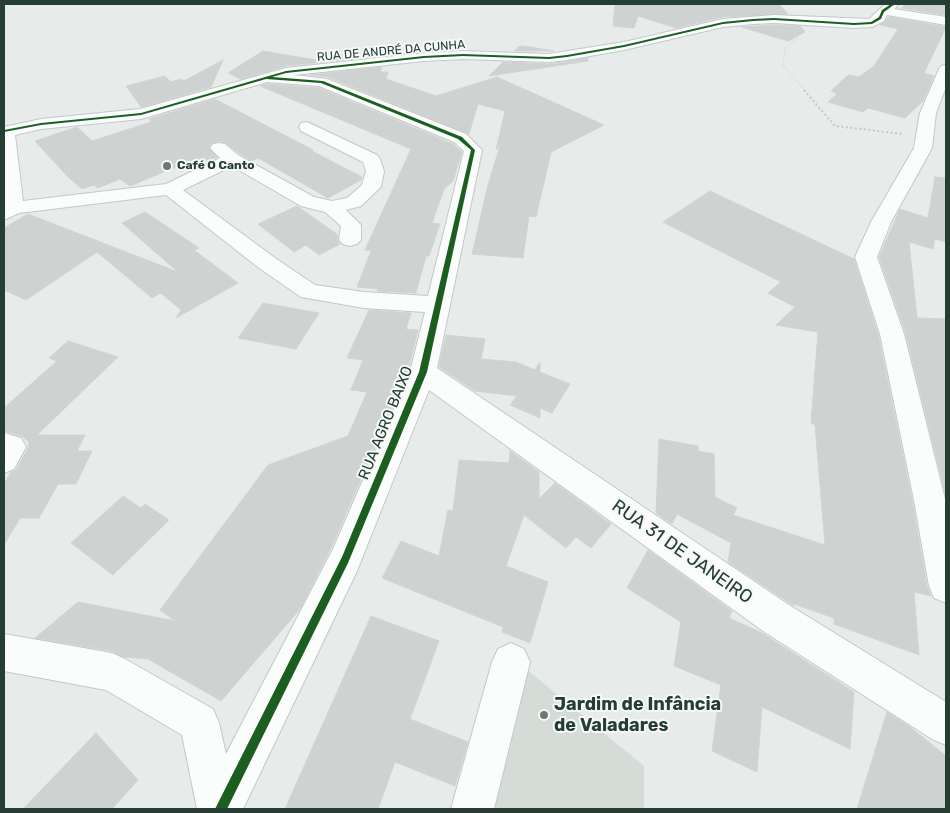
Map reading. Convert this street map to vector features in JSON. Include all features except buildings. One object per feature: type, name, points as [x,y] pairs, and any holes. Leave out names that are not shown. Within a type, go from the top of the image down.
[{"type":"street","points":[[888,8],[946,21]]},
{"type":"street","name":"RUA DE ANDRÉ DA CUNHA","points":[[5,132],[41,124],[141,114],[286,72],[424,57],[463,55],[549,58],[624,46],[723,23],[774,18],[854,24],[872,23],[880,18],[888,8]]},
{"type":"street","points":[[946,69],[928,113],[923,148],[881,222],[866,257],[892,334],[930,500],[946,586]]},
{"type":"street","name":"RUA AGRO BAIXO","points":[[220,809],[345,560],[423,372],[473,150],[460,138],[322,82],[267,78]]},
{"type":"street","points":[[5,132],[9,211],[170,189],[225,154],[308,202],[332,207],[354,202],[371,187],[375,171],[371,159],[307,127]]},
{"type":"street","points":[[170,189],[267,263],[309,292],[364,300],[437,305]]},
{"type":"street","points":[[332,207],[350,225],[350,240]]},
{"type":"street","name":"RUA 31 DE JANEIRO","points":[[423,372],[776,618],[946,725]]},
{"type":"street","points":[[4,445],[11,447],[4,460]]},
{"type":"street","points":[[4,653],[112,672],[199,723],[220,809]]},
{"type":"street","points":[[472,809],[511,662]]},
{"type":"path","points":[[799,38],[785,48],[782,65],[835,126],[924,136]]},
{"type":"shaded area","name":"Jardim de Infância de Valadares","points":[[520,664],[644,766],[644,809],[483,809]]},
{"type":"cycle path","points":[[4,131],[41,124],[141,114],[286,72],[424,57],[463,55],[549,58],[567,56],[624,46],[723,23],[753,20],[774,19],[854,24],[872,23],[880,18],[883,11],[893,4]]},
{"type":"cycle path","points":[[221,809],[345,560],[423,372],[473,150],[460,138],[322,82],[267,78]]},
{"type":"place","name":"Café O Canto","points":[[167,166]]},
{"type":"place","name":"Jardim de Infância de Valadares","points":[[544,715]]}]
